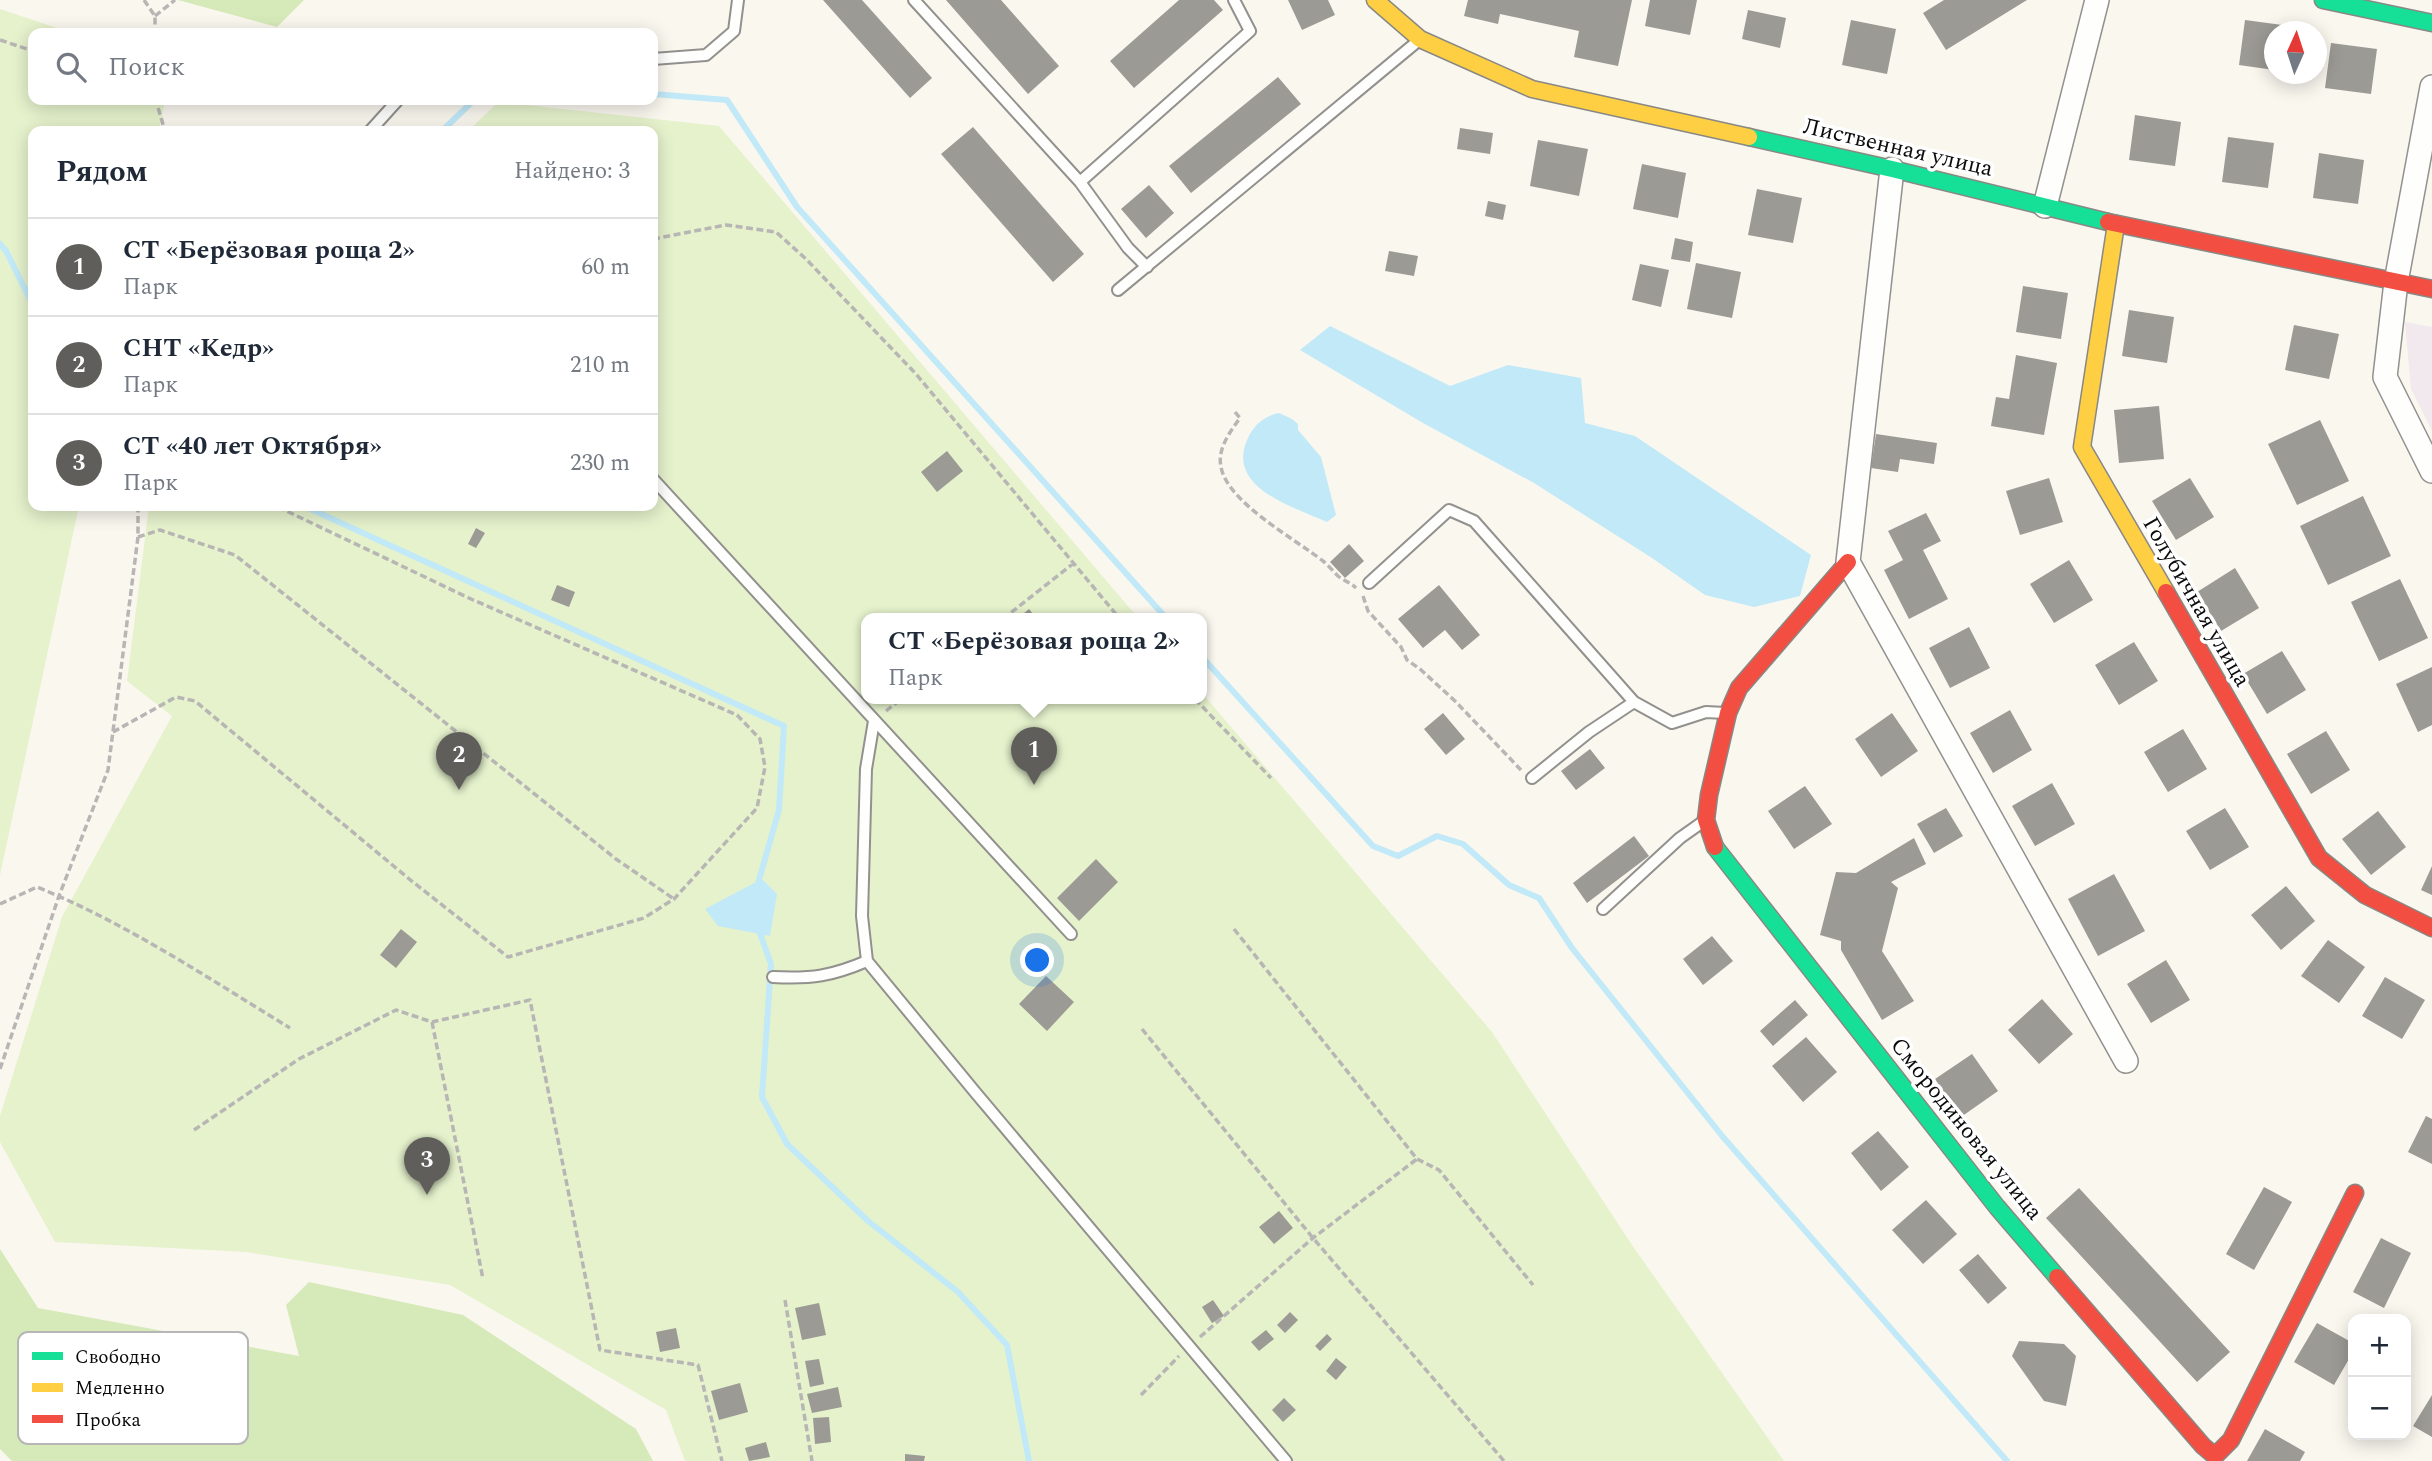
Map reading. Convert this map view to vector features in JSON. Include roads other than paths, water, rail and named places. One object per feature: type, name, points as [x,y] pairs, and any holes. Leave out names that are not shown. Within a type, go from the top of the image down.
[{"type":"street","name":"Лиственная улица","points":[[1375,0],[1420,39],[1532,89],[1892,169],[2116,224],[2432,289]]},
{"type":"street","points":[[2045,206],[2097,0]]},
{"type":"street","points":[[2323,0],[2432,23]]},
{"type":"street","points":[[2432,87],[2396,282],[2385,377],[2432,471]]},
{"type":"street","points":[[1892,169],[1848,562],[2126,1061]]},
{"type":"street","name":"Голубичная улица","points":[[2116,224],[2082,447],[2319,858],[2365,895],[2432,928]]},
{"type":"street","name":"Смородиновая улица","points":[[1848,562],[1740,688],[1727,713],[1706,820],[1716,850],[1997,1207],[2203,1446],[2215,1456],[2231,1440],[2355,1193]]},
{"type":"lane","points":[[658,60],[706,55],[734,31],[738,0]]},
{"type":"lane","points":[[914,0],[1080,182],[1128,248],[1147,267]]},
{"type":"lane","points":[[1080,182],[1250,31],[1234,0]]},
{"type":"lane","points":[[1118,290],[1420,39]]},
{"type":"lane","points":[[375,126],[393,105]]},
{"type":"lane","points":[[658,484],[1071,934]]},
{"type":"lane","points":[[1369,583],[1449,510],[1474,521],[1634,702],[1672,723],[1706,712],[1727,713]]},
{"type":"lane","points":[[1532,778],[1589,732],[1634,702]]},
{"type":"lane","points":[[874,721],[866,783],[862,916],[867,961],[1286,1461]]},
{"type":"lane","points":[[1603,909],[1680,838],[1706,820]]},
{"type":"lane","points":[[773,976],[809,978],[842,972],[867,961]]},
{"type":"water","points":[[1330,326],[1450,386],[1508,365],[1581,378],[1585,423],[1635,436],[1811,555],[1800,596],[1754,607],[1705,595],[1534,483],[1423,423],[1300,350]]},
{"type":"water","points":[[1279,413],[1298,424],[1298,430],[1321,457],[1336,515],[1327,522],[1264,492],[1252,481],[1245,468],[1244,452],[1250,434],[1262,420]]},
{"type":"water","points":[[762,879],[777,894],[770,936],[718,926],[705,909]]},
{"type":"waterway","points":[[658,94],[727,100],[797,207],[1162,613]]},
{"type":"waterway","points":[[447,126],[469,105]]},
{"type":"waterway","points":[[0,244],[28,295]]},
{"type":"waterway","points":[[315,511],[784,726],[779,810],[757,887]]},
{"type":"waterway","points":[[1207,663],[1373,846],[1398,856],[1437,836],[1463,844],[1509,885],[1539,898],[1572,948],[1723,1137],[2007,1461]]},
{"type":"waterway","points":[[758,928],[771,964],[762,1097],[787,1144],[868,1221],[958,1292],[1007,1345],[1029,1461]]},
{"type":"place","name":"СТ «Берёзовая роща 2»","points":[[1034,785]]},
{"type":"place","name":"СНТ «Кедр»","points":[[459,790]]},
{"type":"place","name":"СТ «40 лет Октября»","points":[[427,1195]]}]
